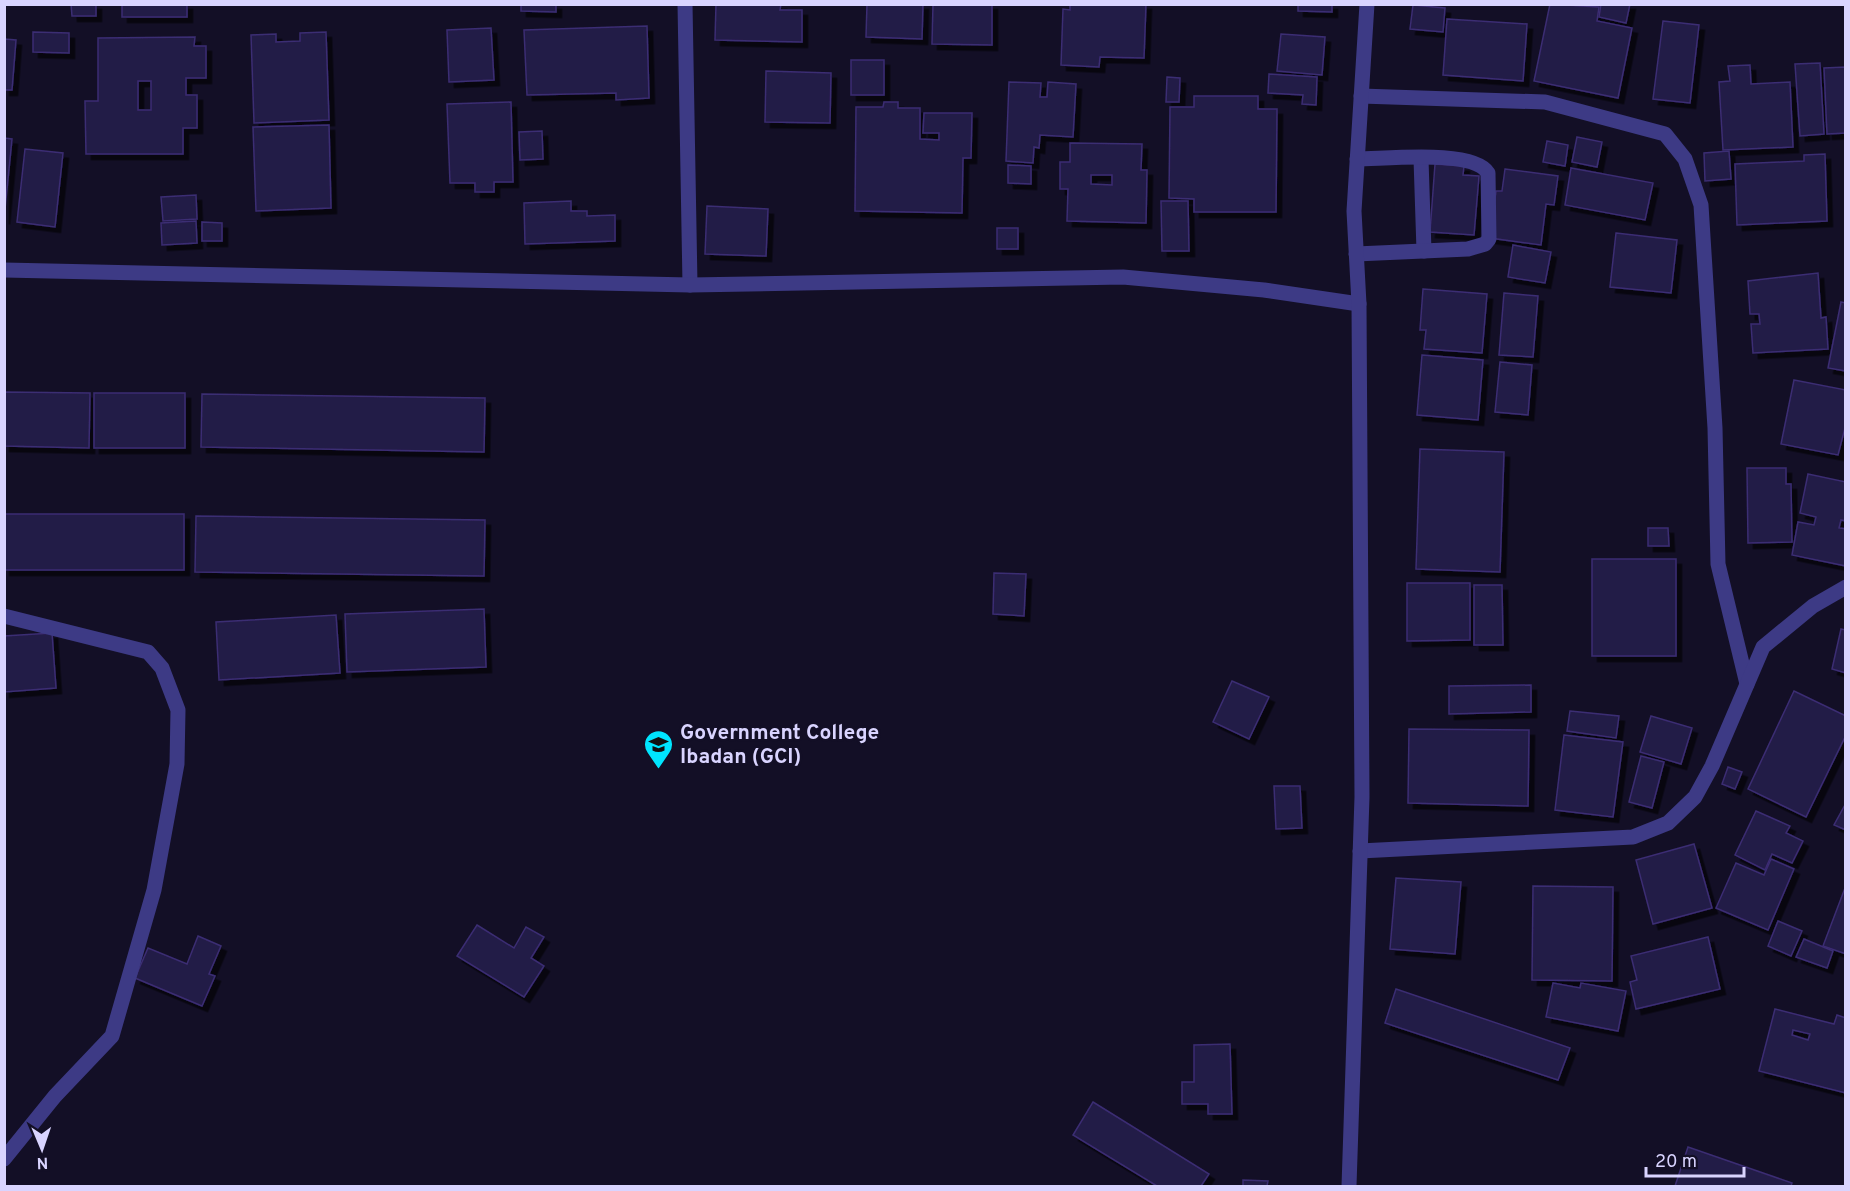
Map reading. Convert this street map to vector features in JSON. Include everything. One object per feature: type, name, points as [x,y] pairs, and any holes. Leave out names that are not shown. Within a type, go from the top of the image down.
[{"type":"street","points":[[685,4],[690,285]]},
{"type":"street","points":[[1349,1186],[1360,851],[1359,304],[1354,212],[1367,4]]},
{"type":"street","points":[[1361,96],[1545,102],[1665,134],[1685,159],[1701,205],[1715,428],[1718,564],[1747,684]]},
{"type":"street","points":[[1356,254],[1468,249],[1485,244],[1489,239],[1488,173],[1485,168],[1471,160],[1358,159]]},
{"type":"street","points":[[1421,159],[1424,251]]},
{"type":"street","points":[[4,270],[690,285],[1123,277],[1264,290],[1359,304]]},
{"type":"street","points":[[1360,851],[1633,837],[1668,823],[1695,797],[1712,766],[1763,647],[1813,606],[1845,587]]},
{"type":"street","points":[[4,616],[148,652],[162,668],[178,710],[177,764],[154,890],[111,1036],[55,1096],[4,1159]]},
{"type":"building","points":[[71,4],[96,4],[96,16],[72,16]]},
{"type":"building","points":[[122,4],[187,4],[187,17],[122,17]]},
{"type":"building","points":[[521,4],[556,4],[556,12],[521,11]]},
{"type":"building","points":[[716,4],[781,4],[780,10],[802,10],[802,42],[715,40]]},
{"type":"building","points":[[867,4],[923,4],[922,39],[866,37]]},
{"type":"building","points":[[933,4],[992,4],[992,45],[932,44]]},
{"type":"building","points":[[1070,4],[1146,4],[1144,58],[1100,57],[1099,67],[1061,65],[1063,9],[1070,10]]},
{"type":"building","points":[[1298,4],[1332,4],[1332,12],[1298,11]]},
{"type":"building","points":[[1550,4],[1599,7],[1597,21],[1632,28],[1618,98],[1534,81]]},
{"type":"building","points":[[1601,4],[1630,4],[1626,23],[1599,17]]},
{"type":"building","points":[[1413,5],[1445,8],[1443,32],[1410,29]]},
{"type":"building","points":[[1447,19],[1527,24],[1523,81],[1443,75]]},
{"type":"building","points":[[1663,21],[1699,25],[1690,103],[1653,99]]},
{"type":"building","points":[[647,26],[649,98],[616,100],[616,93],[527,95],[524,30]]},
{"type":"building","points":[[491,28],[494,80],[449,82],[447,30]]},
{"type":"building","points":[[33,32],[69,33],[69,53],[33,52]]},
{"type":"building","points":[[326,32],[329,120],[254,123],[251,35],[276,34],[276,42],[300,41],[300,33]]},
{"type":"building","points":[[1281,34],[1325,37],[1322,75],[1277,71]]},
{"type":"building","points":[[195,37],[194,46],[206,46],[206,78],[186,78],[186,95],[197,95],[197,128],[183,128],[183,154],[86,154],[85,101],[98,101],[98,38]],"holes":[[[138,81],[151,81],[151,110],[138,110]]]},
{"type":"building","points":[[4,39],[16,40],[12,90],[4,90]]},
{"type":"building","points":[[851,60],[884,60],[884,95],[851,95]]},
{"type":"building","points":[[1820,63],[1824,134],[1800,136],[1795,64]]},
{"type":"building","points":[[1750,65],[1751,84],[1790,82],[1793,147],[1723,150],[1719,82],[1730,81],[1728,66]]},
{"type":"building","points":[[1846,67],[1846,133],[1827,134],[1824,68]]},
{"type":"building","points":[[766,71],[831,73],[830,123],[765,122]]},
{"type":"building","points":[[1269,74],[1317,77],[1316,105],[1302,104],[1303,95],[1268,93]]},
{"type":"building","points":[[1167,77],[1180,78],[1179,102],[1166,102]]},
{"type":"building","points":[[1009,82],[1041,83],[1040,97],[1047,97],[1048,82],[1076,84],[1073,137],[1040,135],[1039,148],[1034,147],[1033,163],[1006,161]]},
{"type":"building","points":[[1194,96],[1258,96],[1258,109],[1277,109],[1276,212],[1194,212],[1194,199],[1169,198],[1170,107],[1194,107]]},
{"type":"building","points":[[511,102],[513,182],[494,182],[494,192],[475,192],[475,183],[450,183],[447,104]]},
{"type":"building","points":[[884,102],[898,102],[898,108],[920,108],[920,139],[939,140],[939,133],[923,133],[924,113],[972,113],[971,158],[963,158],[962,213],[855,211],[856,107],[883,107]]},
{"type":"building","points":[[329,125],[331,208],[256,211],[253,127]]},
{"type":"building","points":[[542,131],[543,159],[520,160],[519,132]]},
{"type":"building","points":[[1577,137],[1602,142],[1597,167],[1572,162]]},
{"type":"building","points":[[4,138],[12,139],[4,219]]},
{"type":"building","points":[[1547,141],[1568,145],[1565,166],[1543,162]]},
{"type":"building","points":[[1070,143],[1142,144],[1141,170],[1147,170],[1146,223],[1067,221],[1068,189],[1060,189],[1060,162],[1070,162]],"holes":[[[1091,175],[1112,175],[1112,185],[1091,184]]]},
{"type":"building","points":[[25,149],[63,153],[55,227],[17,222]]},
{"type":"building","points":[[1729,151],[1731,179],[1705,181],[1704,153]]},
{"type":"building","points":[[1825,154],[1827,221],[1737,225],[1735,164],[1804,161],[1804,155]]},
{"type":"building","points":[[1435,164],[1464,166],[1463,175],[1479,176],[1474,235],[1430,232]]},
{"type":"building","points":[[1008,165],[1031,166],[1031,184],[1008,183]]},
{"type":"building","points":[[1571,168],[1653,183],[1645,220],[1565,205]]},
{"type":"building","points":[[1505,169],[1558,176],[1554,205],[1546,204],[1541,245],[1490,238],[1496,191],[1502,191]]},
{"type":"building","points":[[196,195],[197,219],[163,221],[161,197]]},
{"type":"building","points":[[571,201],[571,211],[587,211],[587,216],[615,215],[615,241],[525,244],[524,203]]},
{"type":"building","points":[[1161,201],[1188,201],[1189,251],[1162,251]]},
{"type":"building","points":[[707,206],[768,209],[766,256],[705,254]]},
{"type":"building","points":[[196,221],[197,243],[162,245],[161,223]]},
{"type":"building","points":[[202,222],[222,223],[222,241],[202,241]]},
{"type":"building","points":[[997,228],[1018,228],[1018,249],[997,249]]},
{"type":"building","points":[[1616,233],[1677,240],[1671,293],[1610,287]]},
{"type":"building","points":[[1513,245],[1551,252],[1545,283],[1508,277]]},
{"type":"building","points":[[1818,273],[1821,318],[1826,317],[1828,349],[1753,353],[1751,324],[1760,324],[1759,314],[1750,314],[1748,281]]},
{"type":"building","points":[[1423,289],[1487,294],[1482,353],[1424,349],[1426,330],[1420,330]]},
{"type":"building","points":[[1504,293],[1538,296],[1533,357],[1499,355]]},
{"type":"building","points":[[1841,302],[1846,303],[1846,371],[1828,368]]},
{"type":"building","points":[[1422,355],[1483,360],[1478,420],[1417,415]]},
{"type":"building","points":[[1500,362],[1532,365],[1528,415],[1495,412]]},
{"type":"building","points":[[1794,380],[1846,390],[1846,424],[1838,455],[1781,444]]},
{"type":"building","points":[[4,392],[90,393],[89,448],[4,446]]},
{"type":"building","points":[[94,393],[185,393],[185,448],[94,448]]},
{"type":"building","points":[[202,394],[485,398],[484,452],[201,447]]},
{"type":"building","points":[[1420,449],[1504,452],[1500,572],[1416,569]]},
{"type":"building","points":[[1747,468],[1786,468],[1786,484],[1791,484],[1792,542],[1748,543]]},
{"type":"building","points":[[1808,474],[1846,482],[1846,521],[1841,520],[1839,528],[1846,529],[1846,566],[1792,555],[1798,522],[1814,525],[1816,517],[1800,513]]},
{"type":"building","points":[[4,514],[184,514],[184,570],[4,570]]},
{"type":"building","points":[[196,516],[485,520],[484,576],[195,572]]},
{"type":"building","points":[[1648,528],[1668,528],[1669,546],[1648,546]]},
{"type":"building","points":[[1592,559],[1676,559],[1676,656],[1592,656]]},
{"type":"building","points":[[994,573],[1026,574],[1024,616],[993,614]]},
{"type":"building","points":[[1407,583],[1470,583],[1470,640],[1407,641]]},
{"type":"building","points":[[1474,585],[1502,585],[1503,645],[1474,645]]},
{"type":"building","points":[[484,609],[486,667],[347,672],[345,614]]},
{"type":"building","points":[[336,615],[340,673],[219,680],[216,622]]},
{"type":"building","points":[[1841,629],[1846,630],[1846,673],[1832,669]]},
{"type":"building","points":[[52,633],[56,688],[4,692],[4,636]]},
{"type":"building","points":[[1232,681],[1269,697],[1249,739],[1213,722]]},
{"type":"building","points":[[1531,685],[1531,712],[1449,714],[1449,686]]},
{"type":"building","points":[[1794,691],[1846,716],[1846,735],[1806,817],[1748,789]]},
{"type":"building","points":[[1570,711],[1619,716],[1616,738],[1567,731]]},
{"type":"building","points":[[1651,716],[1692,728],[1681,764],[1640,752]]},
{"type":"building","points":[[1409,729],[1529,730],[1528,806],[1408,803]]},
{"type":"building","points":[[1564,735],[1623,742],[1613,817],[1555,810]]},
{"type":"building","points":[[1641,756],[1664,762],[1652,808],[1629,802]]},
{"type":"building","points":[[1728,767],[1742,772],[1735,789],[1722,784]]},
{"type":"building","points":[[1274,786],[1300,786],[1302,828],[1276,829]]},
{"type":"building","points":[[1846,803],[1846,830],[1834,825]]},
{"type":"building","points":[[1756,811],[1790,826],[1786,833],[1803,841],[1792,863],[1772,854],[1765,870],[1735,855]]},
{"type":"building","points":[[1694,844],[1712,908],[1653,924],[1636,860]]},
{"type":"building","points":[[1771,859],[1794,869],[1768,930],[1716,908],[1736,863],[1764,875]]},
{"type":"building","points":[[1396,878],[1461,882],[1455,954],[1390,949]]},
{"type":"building","points":[[1533,886],[1613,887],[1612,981],[1532,980]]},
{"type":"building","points":[[1846,888],[1846,954],[1823,946]]},
{"type":"building","points":[[1778,921],[1802,931],[1791,956],[1768,946]]},
{"type":"building","points":[[477,925],[514,948],[526,927],[544,937],[531,958],[544,966],[524,997],[457,956]]},
{"type":"building","points":[[198,936],[221,946],[209,974],[215,976],[202,1006],[135,978],[148,948],[187,964]]},
{"type":"building","points":[[1708,937],[1720,989],[1636,1009],[1630,982],[1637,980],[1631,956]]},
{"type":"building","points":[[1804,939],[1833,951],[1827,968],[1796,957]]},
{"type":"building","points":[[1553,983],[1580,988],[1581,983],[1626,991],[1618,1031],[1546,1017]]},
{"type":"building","points":[[1396,989],[1570,1048],[1558,1080],[1385,1023]]},
{"type":"building","points":[[1775,1009],[1834,1024],[1837,1015],[1846,1018],[1846,1093],[1759,1071]],"holes":[[[1793,1030],[1810,1034],[1808,1040],[1792,1035]]]},
{"type":"building","points":[[1230,1044],[1232,1114],[1208,1114],[1208,1104],[1182,1104],[1182,1082],[1194,1082],[1194,1045]]},
{"type":"building","points":[[1093,1102],[1209,1174],[1201,1186],[1157,1186],[1073,1135]]},
{"type":"building","points":[[1688,1147],[1792,1183],[1791,1186],[1675,1186]]},
{"type":"building","points":[[1243,1180],[1268,1181],[1267,1186],[1243,1186]]},
{"type":"place","name":"Government College Ibadan (GCI)","points":[[659,770]]}]
